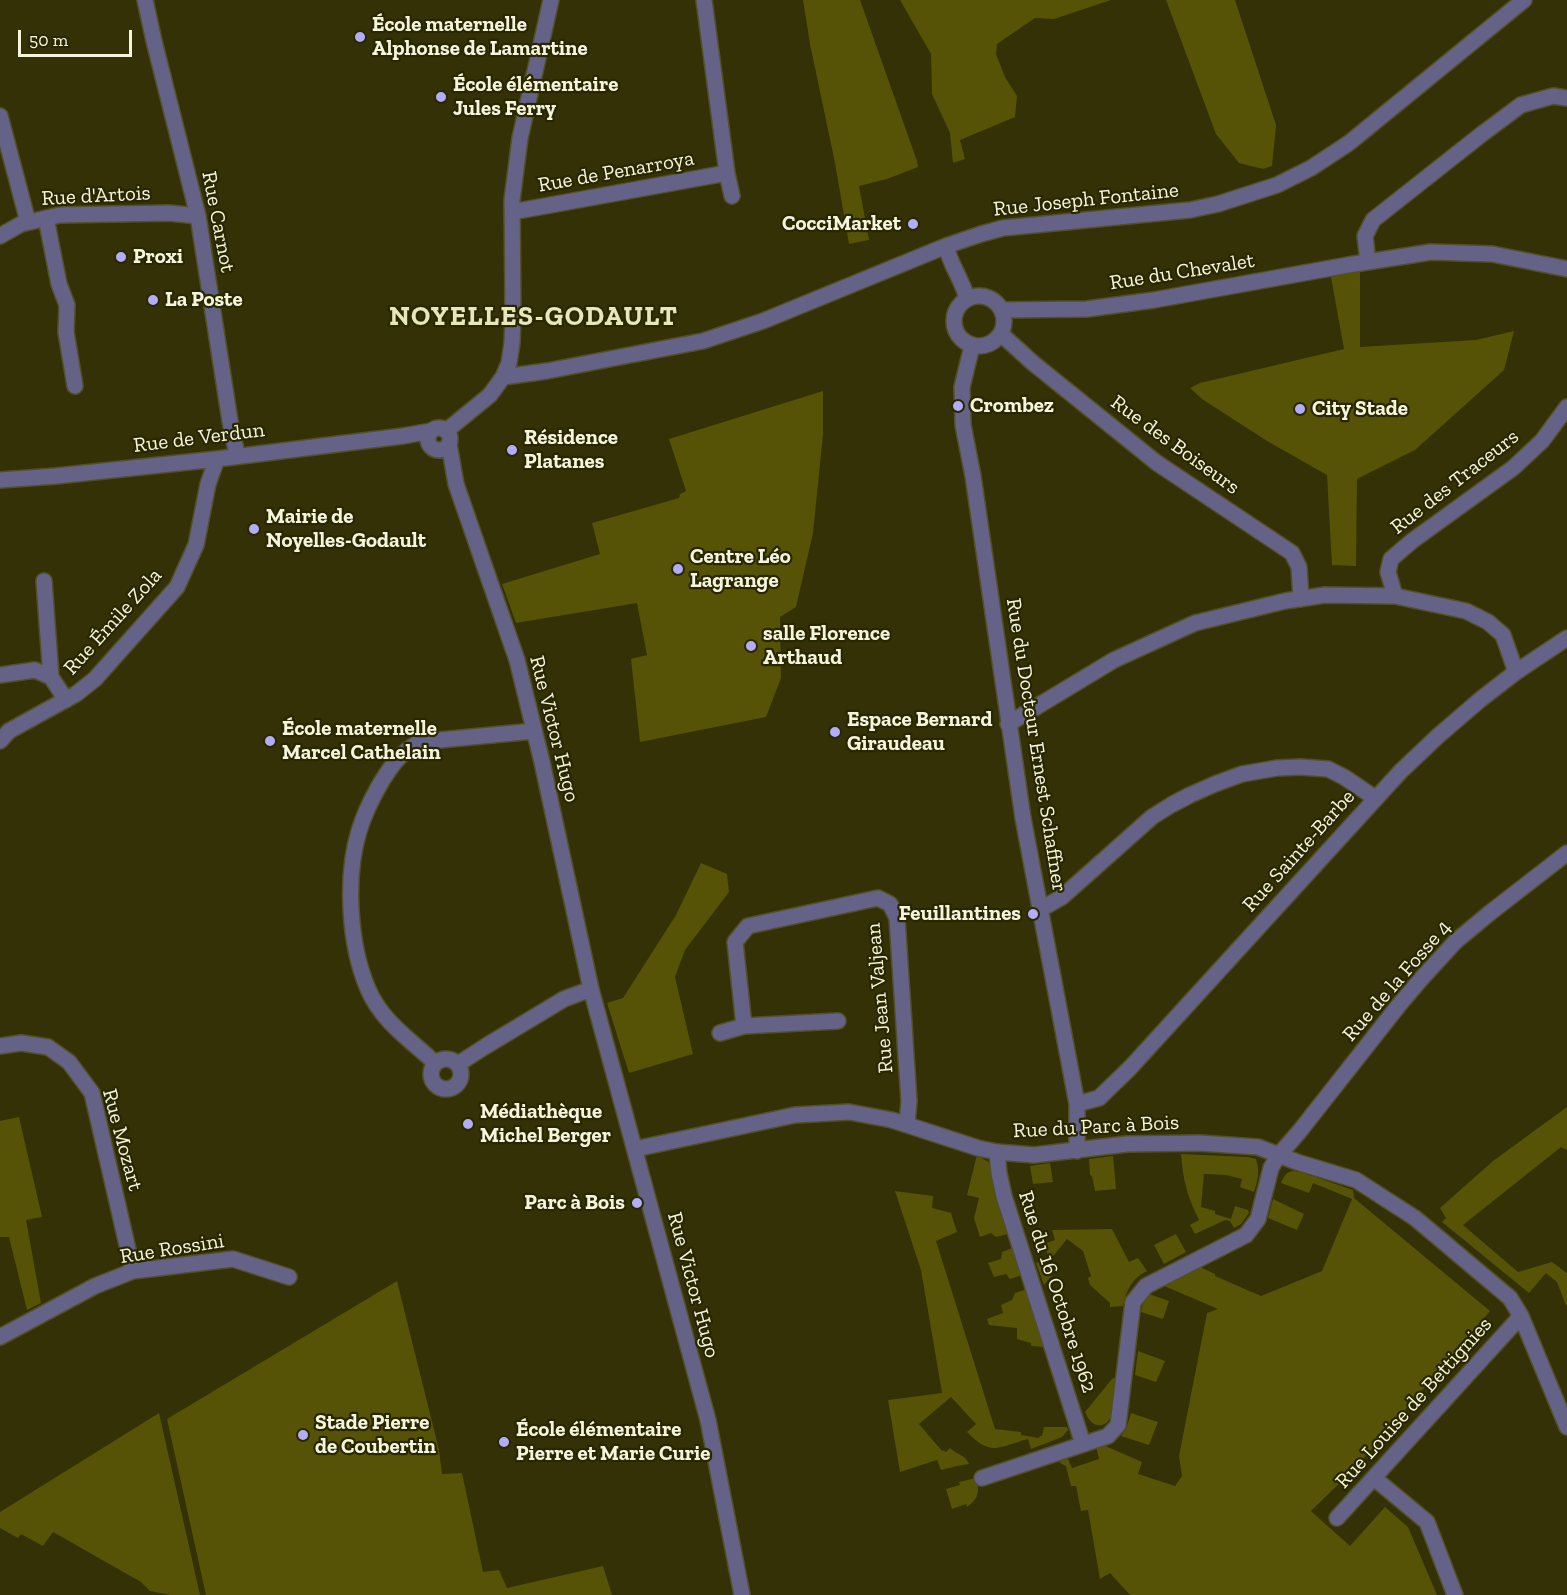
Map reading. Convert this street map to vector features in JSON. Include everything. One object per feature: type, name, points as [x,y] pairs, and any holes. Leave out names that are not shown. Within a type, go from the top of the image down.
[{"type":"street","name":"Rue Carnot","points":[[146,0],[154,41],[198,216],[237,455]]},
{"type":"street","points":[[438,439],[490,395],[503,377],[509,363],[513,316],[512,200],[520,138],[551,0]]},
{"type":"street","name":"Rue de Penarroya","points":[[704,0],[732,196]]},
{"type":"street","name":"Rue Joseph Fontaine","points":[[503,377],[547,371],[703,341],[763,321],[946,246],[1003,228],[1190,210],[1218,204],[1277,185],[1311,168],[1349,144],[1524,0]]},
{"type":"street","points":[[1368,262],[1365,236],[1372,220],[1521,105],[1553,96],[1567,98]]},
{"type":"street","points":[[0,116],[28,222]]},
{"type":"street","name":"Rue de Penarroya","points":[[512,212],[727,173]]},
{"type":"street","name":"Rue d'Artois","points":[[0,236],[21,224],[60,215],[169,213],[198,216]]},
{"type":"street","points":[[46,218],[59,284],[67,305],[66,332],[75,386]]},
{"type":"street","points":[[946,246],[967,298]]},
{"type":"street","name":"Rue du Chevalet","points":[[1002,310],[1087,309],[1154,300],[1431,252],[1492,254],[1567,269]]},
{"type":"street","points":[[983,296],[991,298],[1002,310],[1004,322],[1001,334],[988,345],[972,346],[959,338],[955,331],[953,324],[956,309],[967,298],[983,296]]},
{"type":"street","name":"Rue des Boiseurs","points":[[1001,334],[1041,370],[1157,463],[1292,553],[1299,567],[1301,599]]},
{"type":"street","name":"Rue du Docteur Ernest Schaffner","points":[[972,346],[962,387],[963,425],[973,476],[1023,818],[1077,1104],[1077,1151]]},
{"type":"street","name":"Rue des Traceurs","points":[[1395,596],[1388,572],[1391,559],[1412,541],[1513,468],[1542,441],[1567,407]]},
{"type":"street","name":"Rue de Verdun","points":[[0,480],[217,459],[403,436],[438,439]]},
{"type":"street","name":"Rue Victor Hugo","points":[[438,439],[456,484],[517,660],[591,990],[708,1420],[742,1595]]},
{"type":"street","name":"Rue Émile Zola","points":[[0,741],[9,731],[76,694],[95,679],[177,587],[195,545],[208,484],[217,459]]},
{"type":"street","points":[[44,581],[51,677],[66,700]]},
{"type":"street","points":[[1008,724],[1114,660],[1195,623],[1285,601],[1325,595],[1395,596],[1466,611],[1488,622],[1503,635],[1516,672]]},
{"type":"street","name":"Rue Sainte-Barbe","points":[[1077,1104],[1099,1098],[1130,1068],[1374,798],[1438,736],[1516,672],[1567,638]]},
{"type":"street","points":[[0,675],[35,670],[51,677]]},
{"type":"street","points":[[435,1063],[399,1032],[381,1012],[368,990],[353,937],[352,865],[358,832],[368,806],[386,774],[403,753],[419,742],[534,731]]},
{"type":"street","points":[[1041,909],[1062,897],[1152,817],[1180,800],[1242,774],[1277,768],[1328,769],[1374,798]]},
{"type":"street","name":"Rue de la Fosse 4","points":[[1278,1156],[1399,1005],[1456,941],[1567,853]]},
{"type":"street","name":"Rue Jean Valjean","points":[[744,1026],[735,942],[748,926],[878,898],[890,904],[897,918],[909,1101],[907,1124]]},
{"type":"street","points":[[458,1064],[564,999],[591,990]]},
{"type":"street","name":"Rue Jean Valjean","points":[[720,1033],[744,1026],[838,1021]]},
{"type":"street","name":"Rue Mozart","points":[[0,1047],[21,1043],[48,1047],[69,1062],[92,1093],[133,1271]]},
{"type":"street","points":[[445,1058],[458,1064],[461,1074],[456,1086],[445,1089],[435,1084],[432,1080],[432,1069],[435,1063],[445,1058]]},
{"type":"street","name":"Rue du Parc à Bois","points":[[634,1149],[795,1115],[849,1112],[907,1124],[978,1149],[997,1152],[1034,1155],[1127,1144],[1199,1143],[1258,1147],[1278,1156],[1356,1180],[1415,1218],[1510,1298],[1521,1316],[1567,1427]]},
{"type":"street","name":"Rue du 16 Octobre 1962","points":[[997,1152],[1004,1196],[1083,1444]]},
{"type":"street","name":"Rue du 16 Octobre 1962","points":[[982,1478],[1108,1436],[1118,1425],[1133,1302],[1146,1286],[1246,1235],[1258,1219],[1271,1168],[1278,1156]]},
{"type":"street","name":"Rue Rossini","points":[[0,1337],[94,1286],[133,1271],[233,1259],[289,1277]]},
{"type":"street","name":"Rue Louise de Bettignies","points":[[1337,1518],[1521,1316]]},
{"type":"street","points":[[1374,1478],[1426,1522],[1455,1595]]},
{"type":"shaded area","points":[[803,0],[860,0],[917,161],[918,167],[887,179],[859,186],[869,240],[849,244]]},
{"type":"shaded area","points":[[900,0],[1111,0],[1054,19],[1035,18],[997,44],[996,54],[1005,77],[1017,96],[1015,117],[960,140],[965,159],[953,163],[950,133],[932,94],[931,54]]},
{"type":"shaded area","points":[[1166,0],[1235,0],[1276,125],[1272,166],[1263,169],[1239,163],[1216,134]]},
{"type":"shaded area","points":[[1360,269],[1360,347],[1476,340],[1514,331],[1504,370],[1415,450],[1357,479],[1356,566],[1332,565],[1327,475],[1267,441],[1202,399],[1190,388],[1200,383],[1344,349],[1331,277]]},
{"type":"shaded area","name":"Centre Léo Lagrange","points":[[823,391],[823,434],[813,533],[796,607],[780,617],[781,678],[766,717],[640,742],[631,659],[647,655],[637,603],[516,623],[502,584],[600,554],[592,523],[679,498],[680,494],[686,491],[669,439]]},
{"type":"shaded area","points":[[701,863],[727,874],[729,892],[685,950],[675,977],[693,1054],[629,1073],[607,1003],[623,998],[676,915]]},
{"type":"shaded area","points":[[1567,1107],[1567,1150],[1561,1147],[1463,1225],[1518,1272],[1552,1262],[1567,1273],[1566,1306],[1557,1282],[1546,1273],[1529,1293],[1442,1222],[1446,1218],[1440,1208],[1493,1161]]},
{"type":"shaded area","points":[[19,1117],[42,1217],[26,1220],[41,1303],[27,1310],[9,1237],[0,1237],[0,1121]]},
{"type":"shaded area","points":[[1181,1154],[1256,1159],[1258,1176],[1254,1192],[1240,1187],[1242,1179],[1226,1175],[1204,1174],[1201,1207],[1231,1219],[1235,1206],[1248,1210],[1249,1213],[1241,1224],[1234,1228],[1230,1221],[1225,1220],[1195,1234],[1190,1225],[1199,1220],[1186,1188]]},
{"type":"shaded area","points":[[977,1155],[990,1163],[994,1187],[1008,1234],[996,1237],[991,1233],[980,1237],[974,1218],[979,1198],[967,1195]]},
{"type":"shaded area","points":[[1113,1156],[1116,1189],[1095,1191],[1090,1175],[1089,1159]]},
{"type":"shaded area","points":[[1050,1163],[1053,1182],[1033,1184],[1030,1166]]},
{"type":"shaded area","points":[[1293,1171],[1353,1190],[1354,1198],[1490,1311],[1357,1466],[1311,1511],[1350,1546],[1385,1507],[1408,1527],[1437,1595],[1130,1595],[1110,1573],[1100,1579],[1088,1510],[1081,1511],[1076,1486],[1071,1486],[1066,1466],[1059,1460],[1067,1457],[1072,1468],[1099,1459],[1096,1446],[1101,1444],[1142,1462],[1138,1474],[1175,1486],[1182,1476],[1179,1456],[1207,1313],[1218,1309],[1162,1285],[1200,1267],[1261,1296],[1322,1271],[1352,1199],[1313,1183],[1309,1193],[1281,1183],[1289,1172]]},
{"type":"shaded area","points":[[895,1191],[933,1196],[932,1208],[951,1213],[957,1232],[936,1241],[995,1429],[1021,1432],[1021,1435],[1039,1438],[1042,1436],[1044,1427],[1067,1427],[1068,1430],[1062,1437],[1031,1449],[1028,1439],[995,1448],[982,1445],[967,1432],[976,1424],[951,1397],[919,1424],[942,1451],[946,1452],[950,1448],[966,1459],[969,1464],[941,1470],[937,1460],[900,1472],[888,1400],[942,1393],[921,1270]]},
{"type":"shaded area","points":[[1273,1199],[1304,1214],[1297,1230],[1268,1218]]},
{"type":"shaded area","points":[[1112,1229],[1129,1262],[1138,1258],[1147,1271],[1137,1277],[1130,1286],[1123,1306],[1110,1307],[1110,1303],[1090,1285],[1088,1278],[1091,1276],[1083,1251],[1067,1239],[1045,1266],[1054,1273],[1044,1285],[1036,1263],[1049,1258],[1044,1244],[1055,1240],[1052,1230]]},
{"type":"shaded area","points":[[1176,1234],[1186,1252],[1164,1264],[1154,1245]]},
{"type":"shaded area","points":[[1012,1248],[1022,1275],[1010,1279],[1006,1274],[994,1277],[988,1263],[1001,1259],[1002,1252]]},
{"type":"shaded area","name":"Stade Pierre de Coubertin","points":[[397,1281],[439,1450],[442,1474],[462,1473],[483,1572],[499,1570],[507,1588],[603,1566],[612,1595],[206,1595],[167,1419]]},
{"type":"shaded area","points":[[1027,1289],[1044,1347],[1031,1346],[1031,1343],[1017,1339],[1017,1328],[989,1325],[987,1319],[1003,1313],[1001,1305],[1012,1300],[1015,1293]]},
{"type":"shaded area","points":[[1149,1294],[1169,1301],[1163,1319],[1141,1312],[1143,1303]]},
{"type":"shaded area","points":[[1138,1351],[1165,1361],[1156,1382],[1135,1375]]},
{"type":"shaded area","points":[[1116,1377],[1113,1412],[1107,1423],[1093,1424],[1085,1412]]},
{"type":"shaded area","points":[[159,1413],[200,1595],[170,1595],[150,1591],[141,1582],[53,1532],[43,1546],[21,1534],[18,1538],[0,1528],[0,1512]]},
{"type":"shaded area","points":[[1131,1413],[1158,1422],[1149,1445],[1121,1436]]},
{"type":"shaded area","points":[[976,1478],[978,1490],[974,1501],[967,1507],[966,1504],[952,1509],[946,1489],[960,1485],[959,1482]]},
{"type":"place","name":"École maternelle Alphonse de Lamartine","points":[[360,37]]},
{"type":"place","name":"École élémentaire Jules Ferry","points":[[441,97]]},
{"type":"place","name":"CocciMarket","points":[[913,224]]},
{"type":"place","name":"Proxi","points":[[121,257]]},
{"type":"place","name":"La Poste","points":[[153,300]]},
{"type":"place","name":"Crombez","points":[[958,406]]},
{"type":"place","name":"City Stade","points":[[1300,409]]},
{"type":"place","name":"Résidence Platanes","points":[[512,450]]},
{"type":"place","name":"Mairie de Noyelles-Godault","points":[[254,529]]},
{"type":"place","name":"Centre Léo Lagrange","points":[[678,569]]},
{"type":"place","name":"salle Florence Arthaud","points":[[751,646]]},
{"type":"place","name":"Espace Bernard Giraudeau","points":[[835,732]]},
{"type":"place","name":"École maternelle Marcel Cathelain","points":[[270,741]]},
{"type":"place","name":"Feuillantines","points":[[1033,914]]},
{"type":"place","name":"Médiathèque Michel Berger","points":[[468,1124]]},
{"type":"place","name":"Parc à Bois","points":[[637,1203]]},
{"type":"place","name":"Stade Pierre de Coubertin","points":[[303,1435]]},
{"type":"place","name":"École élémentaire Pierre et Marie Curie","points":[[504,1442]]},
{"type":"district","name":"NOYELLES-GODAULT","points":[[534,317]]}]
